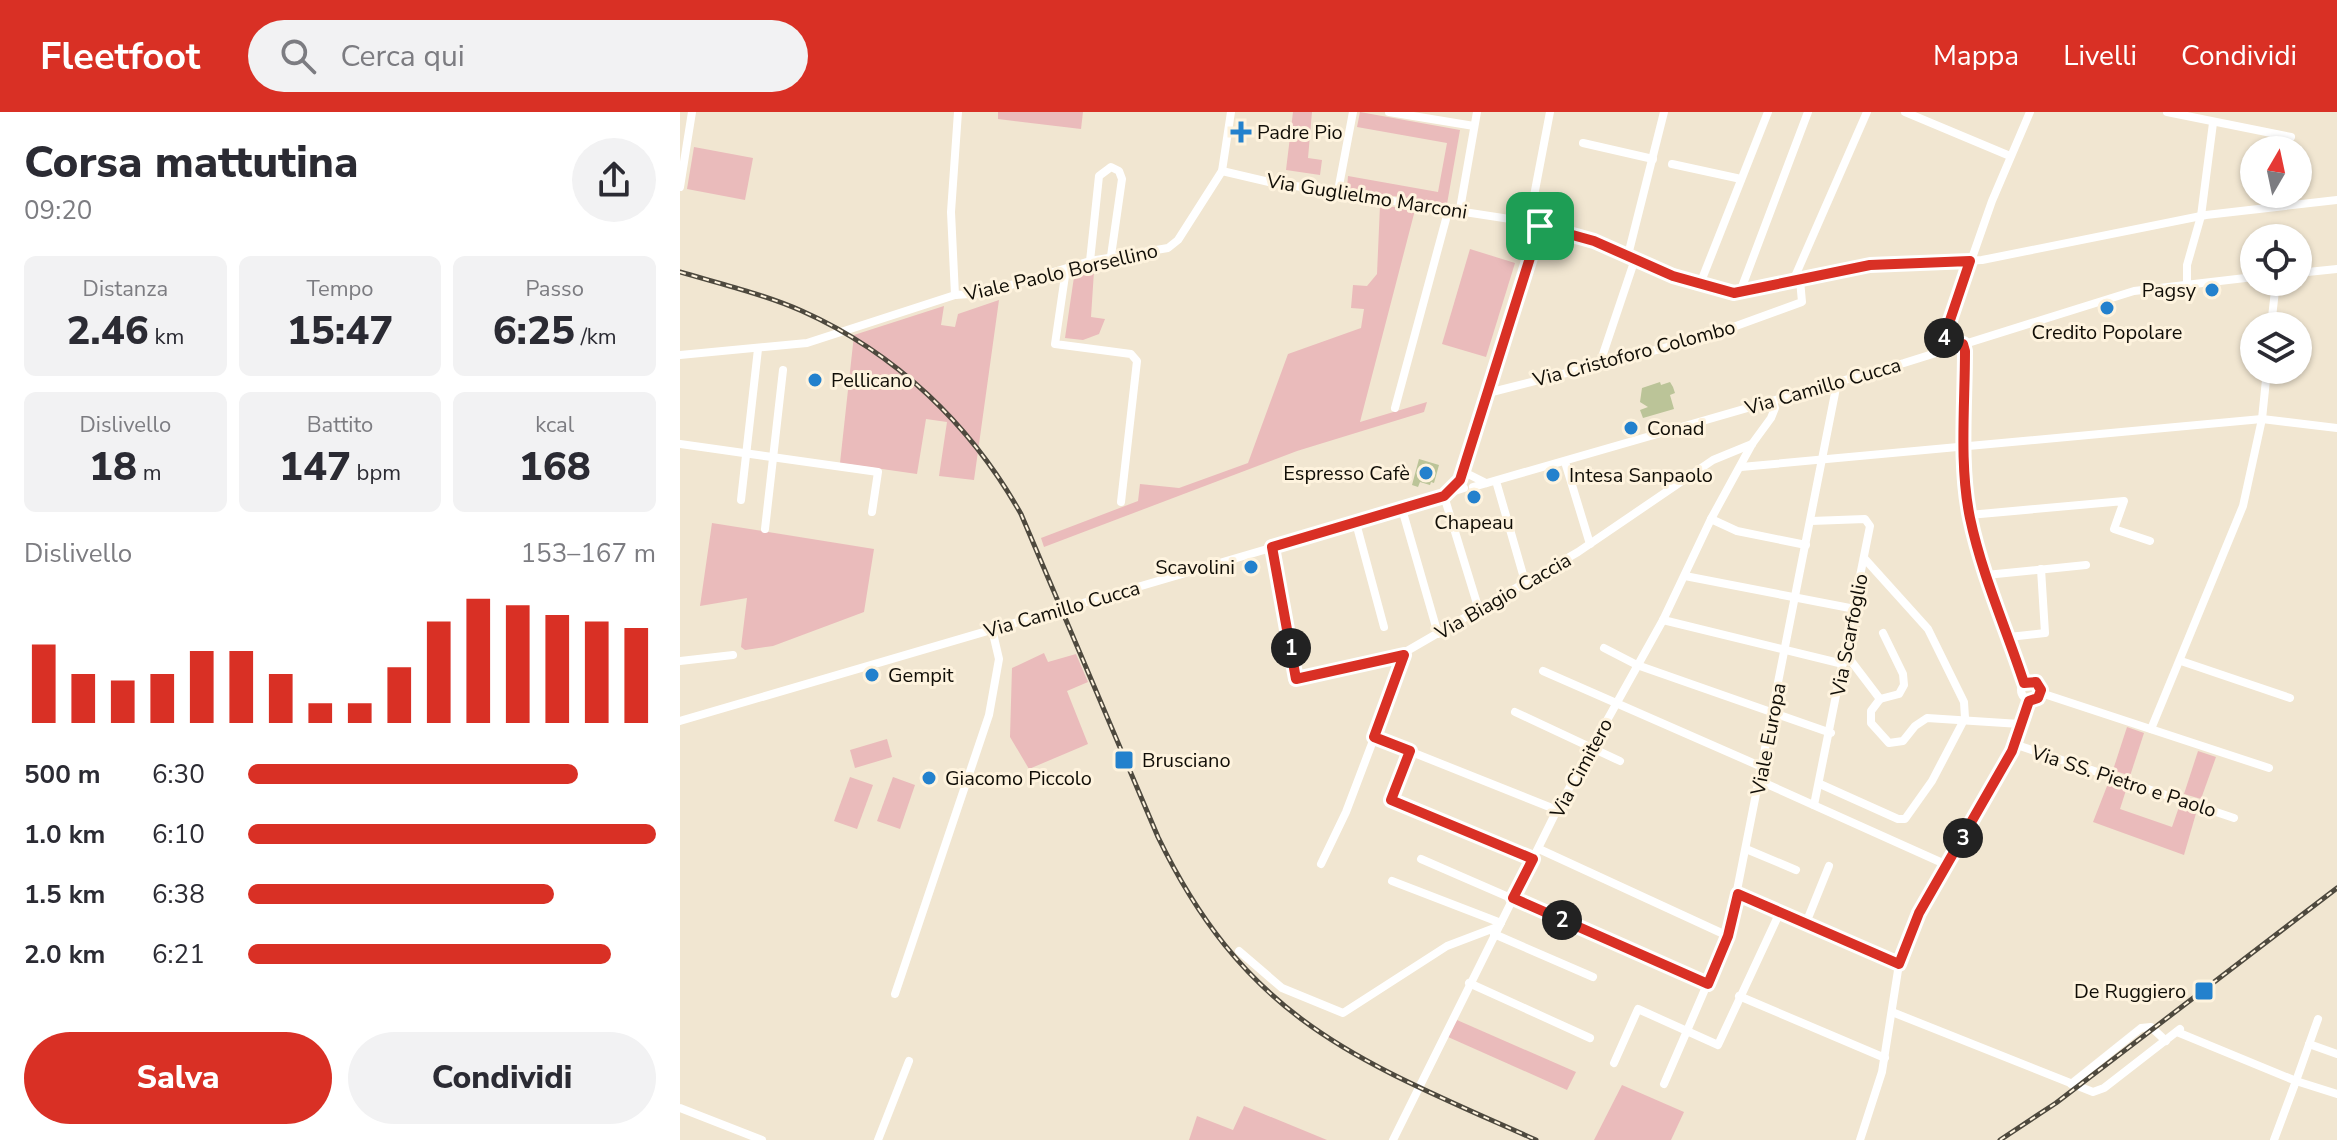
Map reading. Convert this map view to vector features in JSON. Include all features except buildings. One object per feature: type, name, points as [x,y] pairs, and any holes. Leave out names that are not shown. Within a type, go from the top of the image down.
[{"type":"street","points":[[680,187],[692,112]]},
{"type":"street","points":[[955,295],[951,212],[958,112]]},
{"type":"street","points":[[1222,171],[1231,112]]},
{"type":"street","points":[[1338,191],[1353,112]]},
{"type":"street","points":[[1389,112],[1418,114],[1474,126]]},
{"type":"street","points":[[1460,209],[1477,112]]},
{"type":"street","points":[[1529,222],[1550,112]]},
{"type":"street","points":[[1600,363],[1631,257],[1664,112]]},
{"type":"street","points":[[1700,284],[1768,112]]},
{"type":"street","points":[[1740,292],[1808,112]]},
{"type":"street","points":[[1796,280],[1867,112]]},
{"type":"street","points":[[1905,112],[2010,156]]},
{"type":"street","points":[[1946,348],[1944,338],[1970,261],[2030,112]]},
{"type":"street","points":[[2167,112],[2285,136]]},
{"type":"street","points":[[2187,283],[2190,251],[2201,216],[2213,123]]},
{"type":"street","points":[[1583,143],[1653,159]]},
{"type":"street","points":[[1672,164],[1741,179]]},
{"type":"street","points":[[1090,261],[1099,176],[1111,167],[1119,171],[1122,179],[1111,256]]},
{"type":"street","name":"Viale Paolo Borsellino","points":[[680,355],[758,349],[822,339],[955,295],[985,293],[1111,256],[1158,251],[1171,246],[1222,171]]},
{"type":"street","name":"Via Guglielmo Marconi","points":[[1222,171],[1234,176],[1529,222],[1586,238],[1700,284],[1740,292]]},
{"type":"street","points":[[1740,292],[1870,265],[1970,261],[2117,235],[2201,216],[2337,200]]},
{"type":"street","points":[[1395,408],[1449,208]]},
{"type":"street","points":[[1468,482],[1469,458],[1540,226]]},
{"type":"street","points":[[1066,269],[1055,344],[1131,354],[1137,361],[1121,502]]},
{"type":"street","points":[[2312,272],[2337,269]]},
{"type":"street","name":"Via Camillo Cucca","points":[[680,721],[1356,523],[1444,496],[1468,482],[1491,482],[1565,462],[1837,383],[2134,291],[2240,278]]},
{"type":"street","name":"Via Cristoforo Colombo","points":[[1488,393],[1703,338],[1802,302],[1796,280]]},
{"type":"street","points":[[1963,344],[1969,515],[1986,575],[2024,683],[2021,692],[2029,701]]},
{"type":"street","points":[[741,500],[758,349]]},
{"type":"street","points":[[765,529],[783,370]]},
{"type":"street","name":"Viale Europa","points":[[1664,1084],[1728,936],[1837,383]]},
{"type":"street","points":[[2151,729],[2243,506],[2262,419],[2266,384]]},
{"type":"street","name":"Via Cimitero","points":[[1393,1140],[1557,810],[1663,620],[1711,519],[1752,444],[1771,418],[1775,408],[1773,401]]},
{"type":"street","points":[[1741,467],[2262,419],[2337,428]]},
{"type":"street","points":[[680,444],[878,472],[872,512]]},
{"type":"street","name":"Via Biagio Caccia","points":[[1272,547],[1298,680],[1404,655],[1590,544],[1694,471],[1737,448],[1752,444]]},
{"type":"street","points":[[1565,462],[1590,544]]},
{"type":"street","points":[[1491,482],[1524,578]]},
{"type":"street","points":[[1444,496],[1479,610]]},
{"type":"street","points":[[1969,515],[2124,501],[2114,529],[2150,541]]},
{"type":"street","points":[[1402,509],[1438,634]]},
{"type":"street","points":[[1711,519],[1737,531],[1806,545]]},
{"type":"street","name":"Via Scarfoglio","points":[[1811,521],[1869,522],[1831,733],[1814,805]]},
{"type":"street","points":[[1356,523],[1384,627]]},
{"type":"street","points":[[1820,784],[1898,819],[1905,819],[1932,781],[1965,718],[1964,702],[1928,629],[1864,558]]},
{"type":"street","points":[[1986,575],[2086,565]]},
{"type":"street","points":[[2009,637],[2045,633],[2041,569]]},
{"type":"street","points":[[1685,576],[1855,609]]},
{"type":"street","points":[[1663,620],[1843,664]]},
{"type":"street","points":[[895,994],[989,715],[999,659],[992,629]]},
{"type":"street","points":[[1883,633],[1903,674],[1904,685],[1899,694],[1880,699],[1871,711],[1871,723],[1889,743],[1903,741],[1915,726],[1927,718],[1965,718],[2020,724]]},
{"type":"street","points":[[1604,648],[1637,665],[1831,733]]},
{"type":"street","points":[[1845,653],[1880,699]]},
{"type":"street","points":[[680,661],[733,655]]},
{"type":"street","points":[[1321,864],[1341,825],[1404,655]]},
{"type":"street","points":[[2181,661],[2290,698]]},
{"type":"street","points":[[1543,671],[1762,767]]},
{"type":"street","points":[[2024,683],[2036,682],[2041,693],[2269,768]]},
{"type":"street","points":[[2029,701],[2038,698],[2041,693]]},
{"type":"street","points":[[1860,1140],[1885,1058],[1899,964],[1914,922],[2014,744],[2029,701]]},
{"type":"street","points":[[1515,712],[1620,761]]},
{"type":"street","points":[[1374,737],[1557,810]]},
{"type":"street","name":"Via SS. Pietro e Paolo","points":[[2014,744],[2234,818]]},
{"type":"street","points":[[1410,751],[1391,800],[1533,859]]},
{"type":"street","points":[[1760,781],[1947,865]]},
{"type":"street","points":[[1539,849],[1728,936]]},
{"type":"street","points":[[1746,849],[1796,870]]},
{"type":"street","points":[[1421,859],[1708,984]]},
{"type":"street","points":[[1806,923],[1829,866]]},
{"type":"street","points":[[1392,881],[1497,928],[1593,977]]},
{"type":"street","points":[[1738,894],[1899,964]]},
{"type":"street","points":[[1614,1063],[1638,1009],[1718,1045],[1780,912]]},
{"type":"street","points":[[1239,951],[1282,988],[1343,1013],[1447,946],[1497,928]]},
{"type":"street","points":[[1469,983],[1590,1038]]},
{"type":"street","points":[[1739,996],[1885,1058]]},
{"type":"street","points":[[1892,1012],[2087,1091],[2098,1091],[2179,1031],[2296,1081],[2337,1094]]},
{"type":"street","points":[[2274,1140],[2318,1019]]},
{"type":"street","points":[[2071,1084],[2141,1028],[2151,1027],[2166,1041]]},
{"type":"street","points":[[2309,1044],[2337,1054]]},
{"type":"street","points":[[878,1140],[909,1061]]},
{"type":"street","points":[[680,1108],[762,1140]]},
{"type":"shaded area","points":[[998,112],[1083,112],[1081,129],[998,119]]},
{"type":"shaded area","points":[[1293,112],[1312,112],[1308,158],[1322,160],[1320,175],[1286,170]]},
{"type":"shaded area","points":[[1360,112],[1460,130],[1447,204],[1347,189],[1348,176],[1438,192],[1447,143],[1357,127]]},
{"type":"shaded area","points":[[694,147],[753,158],[745,200],[687,189]]},
{"type":"shaded area","points":[[1380,205],[1415,210],[1360,422],[1427,402],[1424,412],[1297,451],[1044,547],[1041,538],[1138,501],[1140,484],[1179,488],[1248,463],[1288,354],[1361,328],[1364,309],[1351,308],[1353,285],[1367,286],[1377,274]]},
{"type":"shaded area","points":[[1470,249],[1515,263],[1486,357],[1442,344]]},
{"type":"shaded area","points":[[1094,271],[1091,317],[1105,319],[1099,334],[1083,340],[1065,338],[1074,277]]},
{"type":"shaded area","points":[[999,300],[974,480],[939,476],[947,422],[926,419],[917,474],[840,463],[854,335],[944,306],[941,325],[955,327],[958,314]]},
{"type":"shaded area","points":[[712,523],[874,549],[864,612],[773,646],[745,650],[741,647],[747,598],[700,606]]},
{"type":"shaded area","points":[[1044,653],[1048,662],[1076,654],[1088,682],[1067,691],[1088,744],[1029,769],[1010,737],[1012,668]]},
{"type":"shaded area","points":[[2127,727],[2144,733],[2130,776],[2113,770]]},
{"type":"shaded area","points":[[887,739],[892,757],[855,768],[850,750]]},
{"type":"shaded area","points":[[2198,751],[2216,757],[2201,799],[2184,794]]},
{"type":"shaded area","points":[[850,777],[873,785],[857,829],[834,821]]},
{"type":"shaded area","points":[[893,777],[915,785],[900,829],[877,821]]},
{"type":"shaded area","points":[[2109,781],[2127,787],[2120,809],[2172,827],[2180,804],[2197,810],[2184,855],[2093,822]]},
{"type":"shaded area","points":[[1457,1020],[1576,1072],[1567,1090],[1448,1037]]},
{"type":"shaded area","points":[[1622,1085],[1684,1112],[1671,1140],[1594,1140]]},
{"type":"shaded area","points":[[1244,1106],[1327,1140],[1189,1140],[1197,1116],[1233,1130]]},
{"type":"railway","points":[[680,272],[772,299],[836,328],[899,370],[955,422],[1001,481],[1021,514],[1158,837],[1193,900],[1230,952],[1271,994],[1315,1029],[1415,1085],[1536,1140]]},
{"type":"railway","points":[[2000,1140],[2056,1103],[2337,888]]},
{"type":"place","name":"Padre Pio","points":[[1241,132]]},
{"type":"place","name":"Pagsy","points":[[2212,290]]},
{"type":"place","name":"Credito Popolare","points":[[2107,308]]},
{"type":"place","name":"Pellicano","points":[[815,380]]},
{"type":"place","name":"Conad","points":[[1631,428]]},
{"type":"place","name":"Espresso Cafè","points":[[1426,473]]},
{"type":"place","name":"Intesa Sanpaolo","points":[[1553,475]]},
{"type":"place","name":"Chapeau","points":[[1474,497]]},
{"type":"place","name":"Scavolini","points":[[1251,567]]},
{"type":"place","name":"Gempit","points":[[872,675]]},
{"type":"place","name":"Brusciano","points":[[1124,760]]},
{"type":"place","name":"Giacomo Piccolo","points":[[929,778]]},
{"type":"place","name":"De Ruggiero","points":[[2204,991]]},
{"type":"route","points":[[1540,226],[1594,241],[1673,276],[1734,293],[1870,265],[1970,261],[1944,338],[1946,348],[1963,344],[1965,351],[1969,515],[1980,558],[2024,683],[2030,680],[2036,682],[2041,693],[2024,709],[2012,751],[1919,913],[1899,964],[1738,894],[1728,936],[1708,984],[1513,898],[1533,859],[1391,800],[1410,751],[1374,737],[1404,655],[1296,679],[1272,547],[1444,496],[1460,480],[1540,226]]}]
